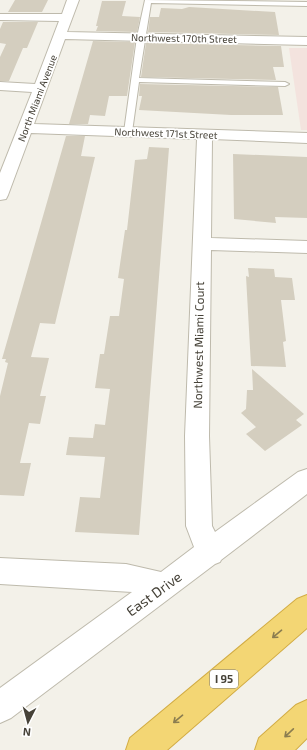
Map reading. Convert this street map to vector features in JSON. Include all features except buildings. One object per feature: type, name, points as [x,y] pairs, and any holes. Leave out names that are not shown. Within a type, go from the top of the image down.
[{"type":"highway","name":"I 95","points":[[142,750],[307,609]]},
{"type":"highway","points":[[271,750],[307,716]]},
{"type":"street","name":"North Miami Avenue","points":[[2,185],[26,128],[73,0]]},
{"type":"street","points":[[0,17],[66,18]]},
{"type":"street","name":"Northwest 170th Street","points":[[61,35],[307,41]]},
{"type":"street","points":[[0,86],[41,88]]},
{"type":"street","name":"Northwest 171st Street","points":[[26,128],[307,138]]},
{"type":"street","name":"Northwest Miami Court","points":[[205,134],[197,436],[198,526],[210,553]]},
{"type":"street","points":[[202,244],[307,247]]},
{"type":"street","name":"East Drive","points":[[0,706],[210,553],[307,480]]},
{"type":"street","points":[[0,570],[126,578],[164,586]]},
{"type":"lane","points":[[128,132],[141,36],[148,1],[307,4]]},
{"type":"lane","points":[[135,80],[285,84]]},
{"type":"shaded area","points":[[289,48],[307,48],[307,130],[301,130]]}]
